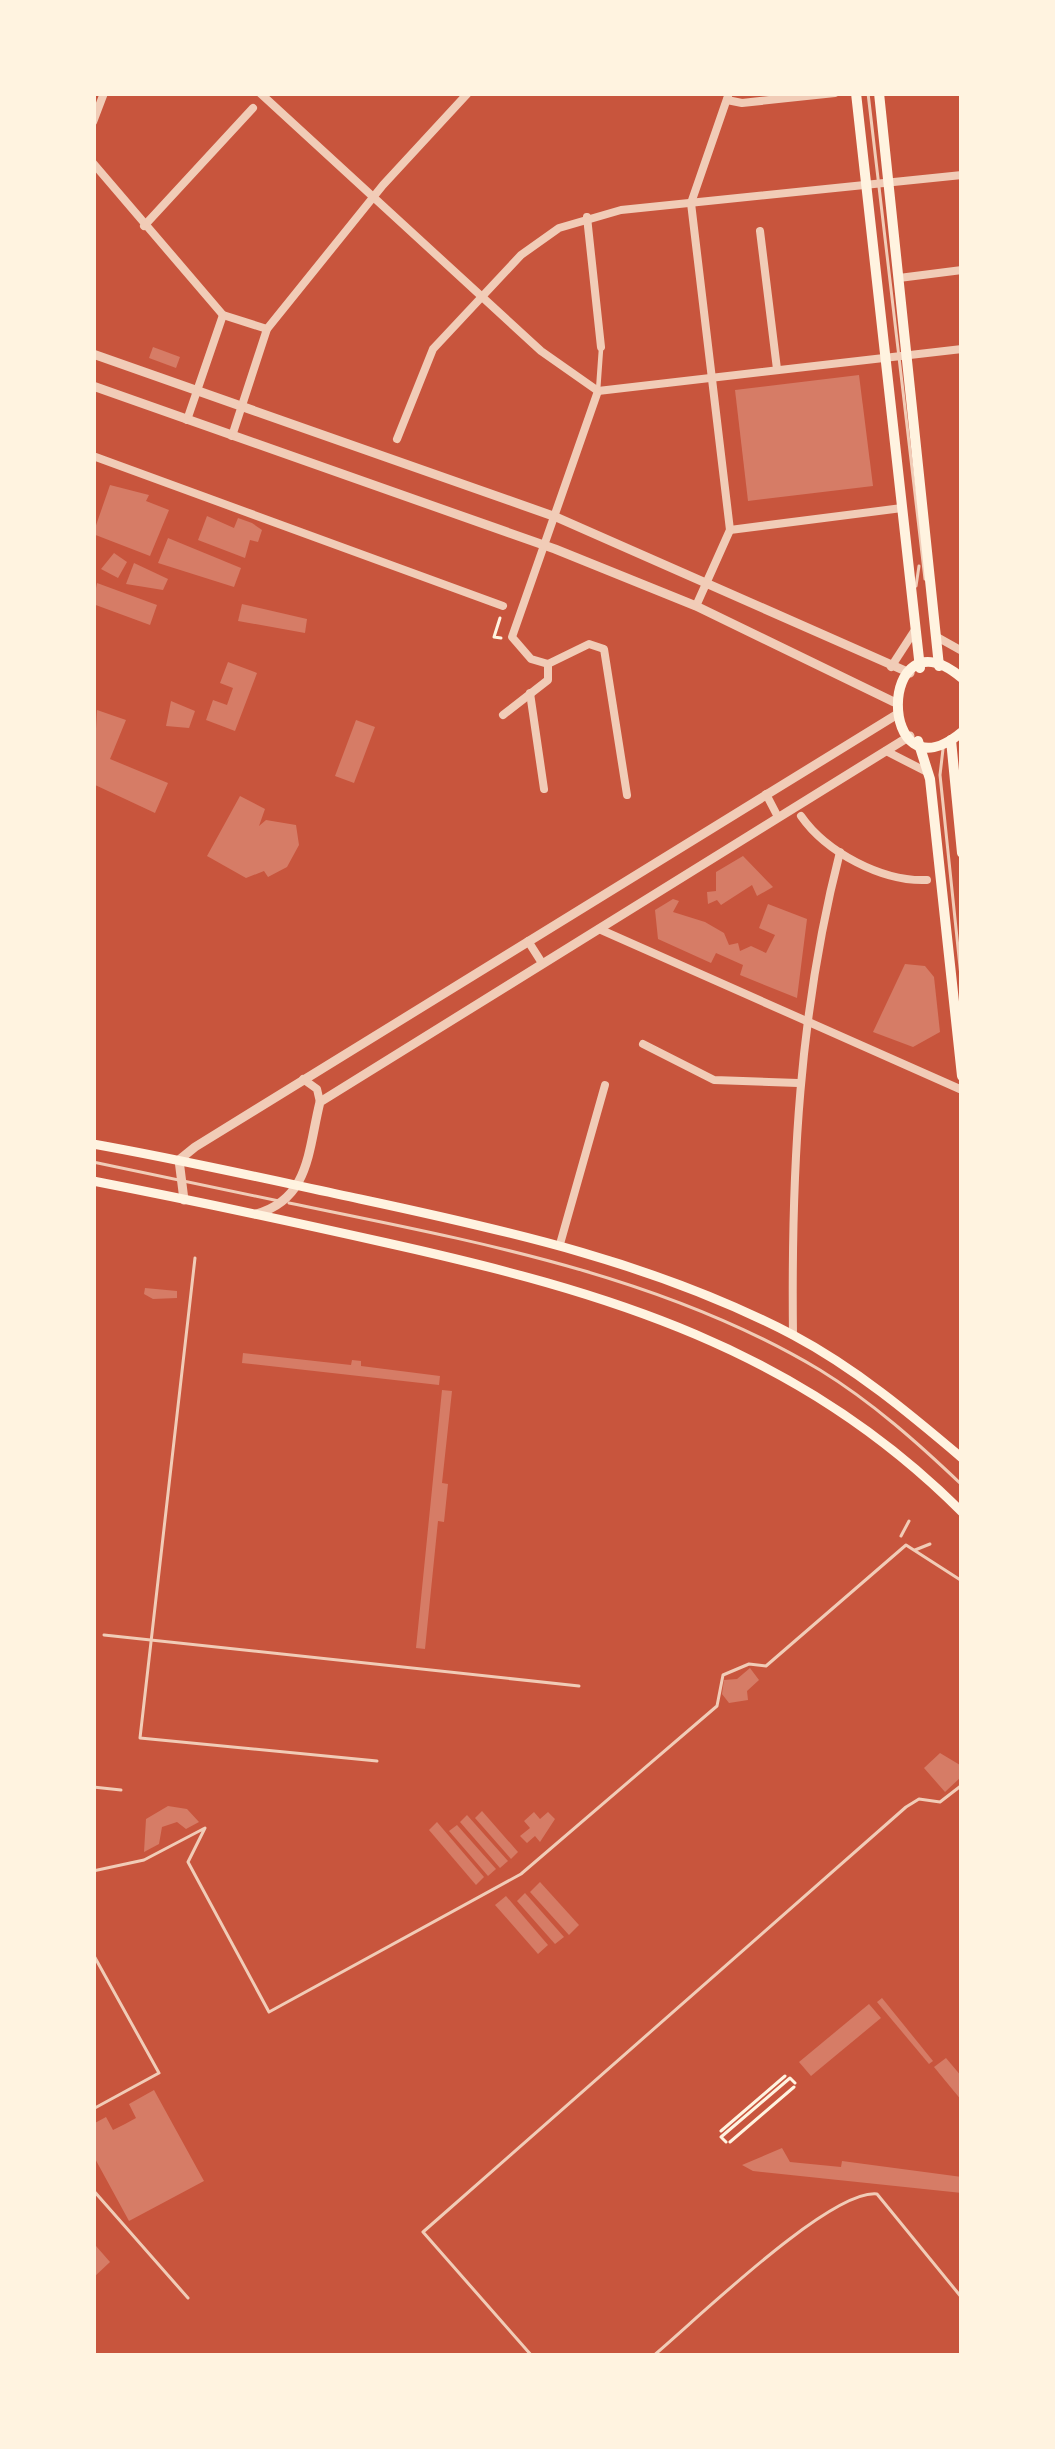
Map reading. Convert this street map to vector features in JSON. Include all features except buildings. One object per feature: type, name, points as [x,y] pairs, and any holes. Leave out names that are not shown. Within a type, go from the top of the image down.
[{"type":"main road","points":[[856,93],[898,278],[902,508],[916,628],[915,671],[895,708],[928,772],[962,1076]]},
{"type":"main road","points":[[879,93],[877,182],[939,666]]},
{"type":"main road","points":[[915,671],[939,666],[960,674]]},
{"type":"main road","points":[[914,738],[953,738],[962,853]]},
{"type":"main road","points":[[93,1144],[560,1244],[671,1282],[793,1335],[893,1400],[960,1456]]},
{"type":"main road","points":[[93,1181],[555,1282],[689,1329],[834,1405],[909,1462],[962,1512]]},
{"type":"street","points":[[93,122],[104,93]]},
{"type":"street","points":[[232,436],[267,329],[373,197],[468,93]]},
{"type":"street","points":[[696,606],[730,530],[691,203],[728,96],[835,93]]},
{"type":"street","points":[[264,94],[481,297],[569,375],[598,391],[962,349]]},
{"type":"street","points":[[144,226],[254,108]]},
{"type":"street","points":[[93,163],[224,315],[267,329]]},
{"type":"street","points":[[397,439],[433,349],[531,247],[587,217],[962,175]]},
{"type":"street","points":[[587,217],[603,370],[556,517],[512,629],[514,641],[531,659],[548,664],[589,644],[601,646],[627,795]]},
{"type":"street","points":[[760,231],[777,369]]},
{"type":"street","points":[[898,278],[962,270]]},
{"type":"street","points":[[188,420],[224,315]]},
{"type":"street","points":[[93,354],[556,517],[707,580],[890,668],[915,671]]},
{"type":"street","points":[[93,386],[545,545],[696,606],[895,708],[766,794],[179,1160],[184,1200]]},
{"type":"street","points":[[93,456],[503,606]]},
{"type":"street","points":[[730,530],[902,508]]},
{"type":"street","points":[[890,668],[916,628]]},
{"type":"street","points":[[938,637],[962,651]]},
{"type":"street","points":[[503,715],[548,680],[548,664]]},
{"type":"street","points":[[530,693],[544,789]]},
{"type":"street","points":[[320,1102],[778,817],[914,738]]},
{"type":"street","points":[[886,751],[928,772]]},
{"type":"street","points":[[766,794],[778,817]]},
{"type":"street","points":[[801,816],[819,838],[840,852],[892,876],[927,880]]},
{"type":"street","points":[[793,1335],[804,1020],[840,852]]},
{"type":"street","points":[[597,929],[962,1090]]},
{"type":"street","points":[[528,941],[542,963]]},
{"type":"street","points":[[643,1044],[714,1080],[799,1083]]},
{"type":"street","points":[[252,1215],[286,1202],[300,1186],[320,1102],[317,1089],[303,1079]]},
{"type":"street","points":[[560,1244],[605,1085]]},
{"type":"lane","points":[[868,93],[877,182]]},
{"type":"lane","points":[[896,356],[920,564],[934,604]]},
{"type":"lane","points":[[913,605],[920,564]]},
{"type":"lane","points":[[953,738],[940,776],[962,986]]},
{"type":"lane","points":[[93,1162],[513,1253],[611,1280],[725,1322],[836,1381],[962,1485]]},
{"type":"lane","points":[[195,1258],[140,1738],[377,1761]]},
{"type":"lane","points":[[901,1536],[909,1521]]},
{"type":"lane","points":[[913,1550],[930,1544]]},
{"type":"lane","points":[[93,1871],[144,1860],[205,1828],[188,1862],[269,2012],[521,1874],[717,1706],[723,1675],[749,1664],[766,1666],[907,1545],[962,1581]]},
{"type":"lane","points":[[104,1635],[579,1686]]},
{"type":"lane","points":[[532,2356],[424,2231],[906,1807],[919,1799],[940,1802],[962,1785]]},
{"type":"lane","points":[[93,1787],[121,1790]]},
{"type":"lane","points":[[93,1954],[159,2073],[93,2109]]},
{"type":"lane","points":[[93,2190],[188,2298]]},
{"type":"lane","points":[[653,2356],[820,2216],[863,2193],[878,2194],[962,2298]]},
{"type":"path","points":[[503,606],[494,637],[514,641]]},
{"type":"path","points":[[721,2131],[785,2076]]},
{"type":"path","points":[[790,2078],[795,2085],[728,2142],[721,2137],[790,2078]]}]
